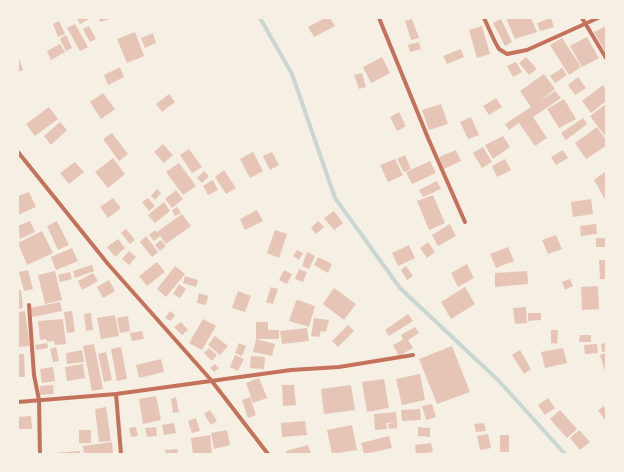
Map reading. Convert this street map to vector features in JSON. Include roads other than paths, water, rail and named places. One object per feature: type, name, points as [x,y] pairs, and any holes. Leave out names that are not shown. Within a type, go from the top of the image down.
[{"type":"street","points":[[379,18],[428,138],[465,222]]},
{"type":"street","points":[[484,18],[495,42],[500,49],[507,54],[527,50],[598,18]]},
{"type":"street","points":[[582,18],[584,24],[606,58]]},
{"type":"street","points":[[18,152],[108,264],[211,380],[268,454]]},
{"type":"street","points":[[29,305],[34,375],[39,400],[40,454]]},
{"type":"street","points":[[18,402],[116,394],[291,370],[339,367],[413,355]]},
{"type":"street","points":[[116,394],[121,454]]},
{"type":"waterway","points":[[260,18],[292,74],[335,198],[400,288],[499,381],[565,454]]}]
